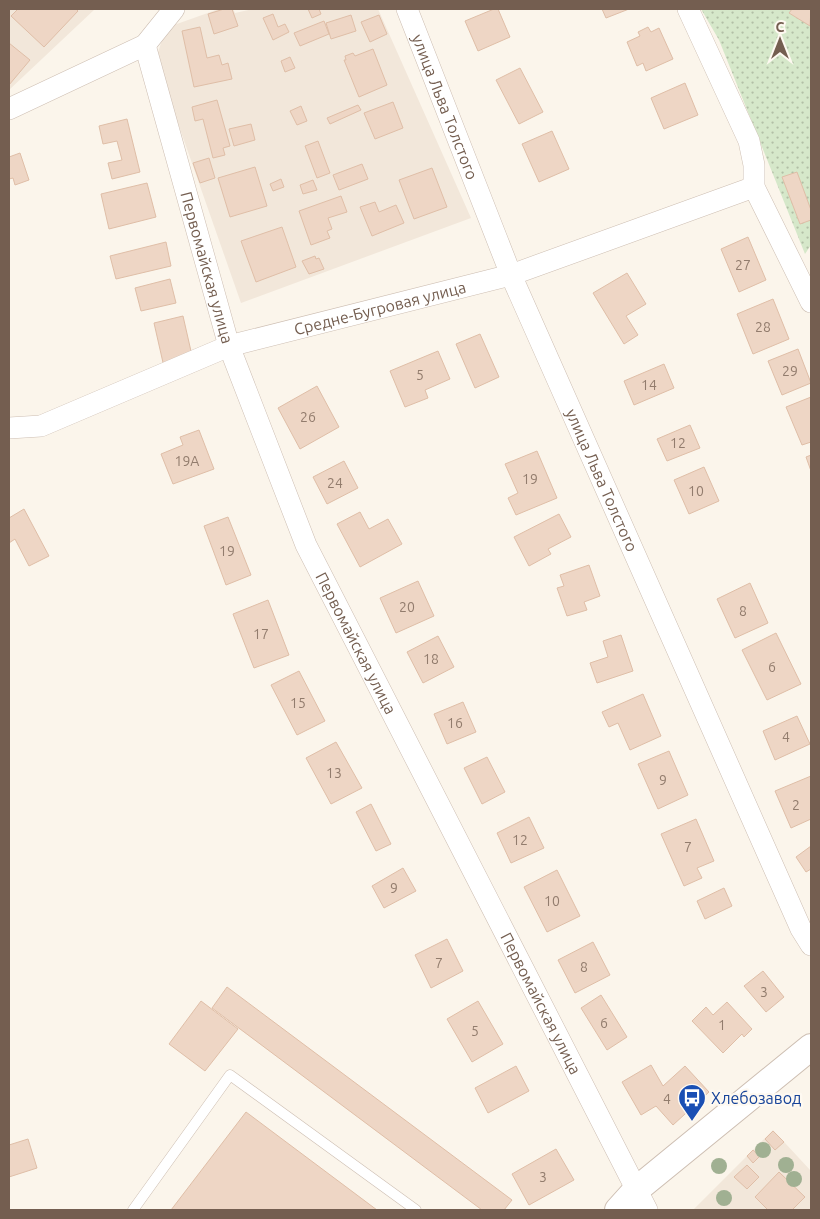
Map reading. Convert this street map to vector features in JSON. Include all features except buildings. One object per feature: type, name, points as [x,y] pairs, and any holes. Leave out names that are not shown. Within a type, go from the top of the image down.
[{"type":"street","points":[[9,109],[145,45],[174,9]]},
{"type":"street","name":"улица Льва Толстого","points":[[407,9],[511,275],[801,929],[811,945]]},
{"type":"street","points":[[688,9],[749,141],[754,165],[754,187],[811,302]]},
{"type":"street","name":"Первомайская улица","points":[[145,45],[229,346],[306,545],[641,1200]]},
{"type":"street","name":"Средне-Бугровая улица","points":[[9,428],[41,426],[229,346],[511,275],[754,187]]},
{"type":"street","points":[[618,1210],[641,1200],[811,1046]]},
{"type":"lane","points":[[133,1210],[230,1075],[416,1210]]},
{"type":"shaded area","points":[[9,9],[95,9],[9,90]]},
{"type":"shaded area","points":[[219,9],[233,9],[235,13],[253,9],[378,9],[471,218],[241,303],[173,109],[158,52],[162,40],[174,25]]},
{"type":"shaded area","points":[[773,1130],[811,1171],[811,1208],[809,1210],[693,1210]]},
{"type":"green space","points":[[701,9],[811,9],[811,245],[805,254],[719,40]]},
{"type":"place","name":"Хлебозавод","points":[[692,1122]]}]
